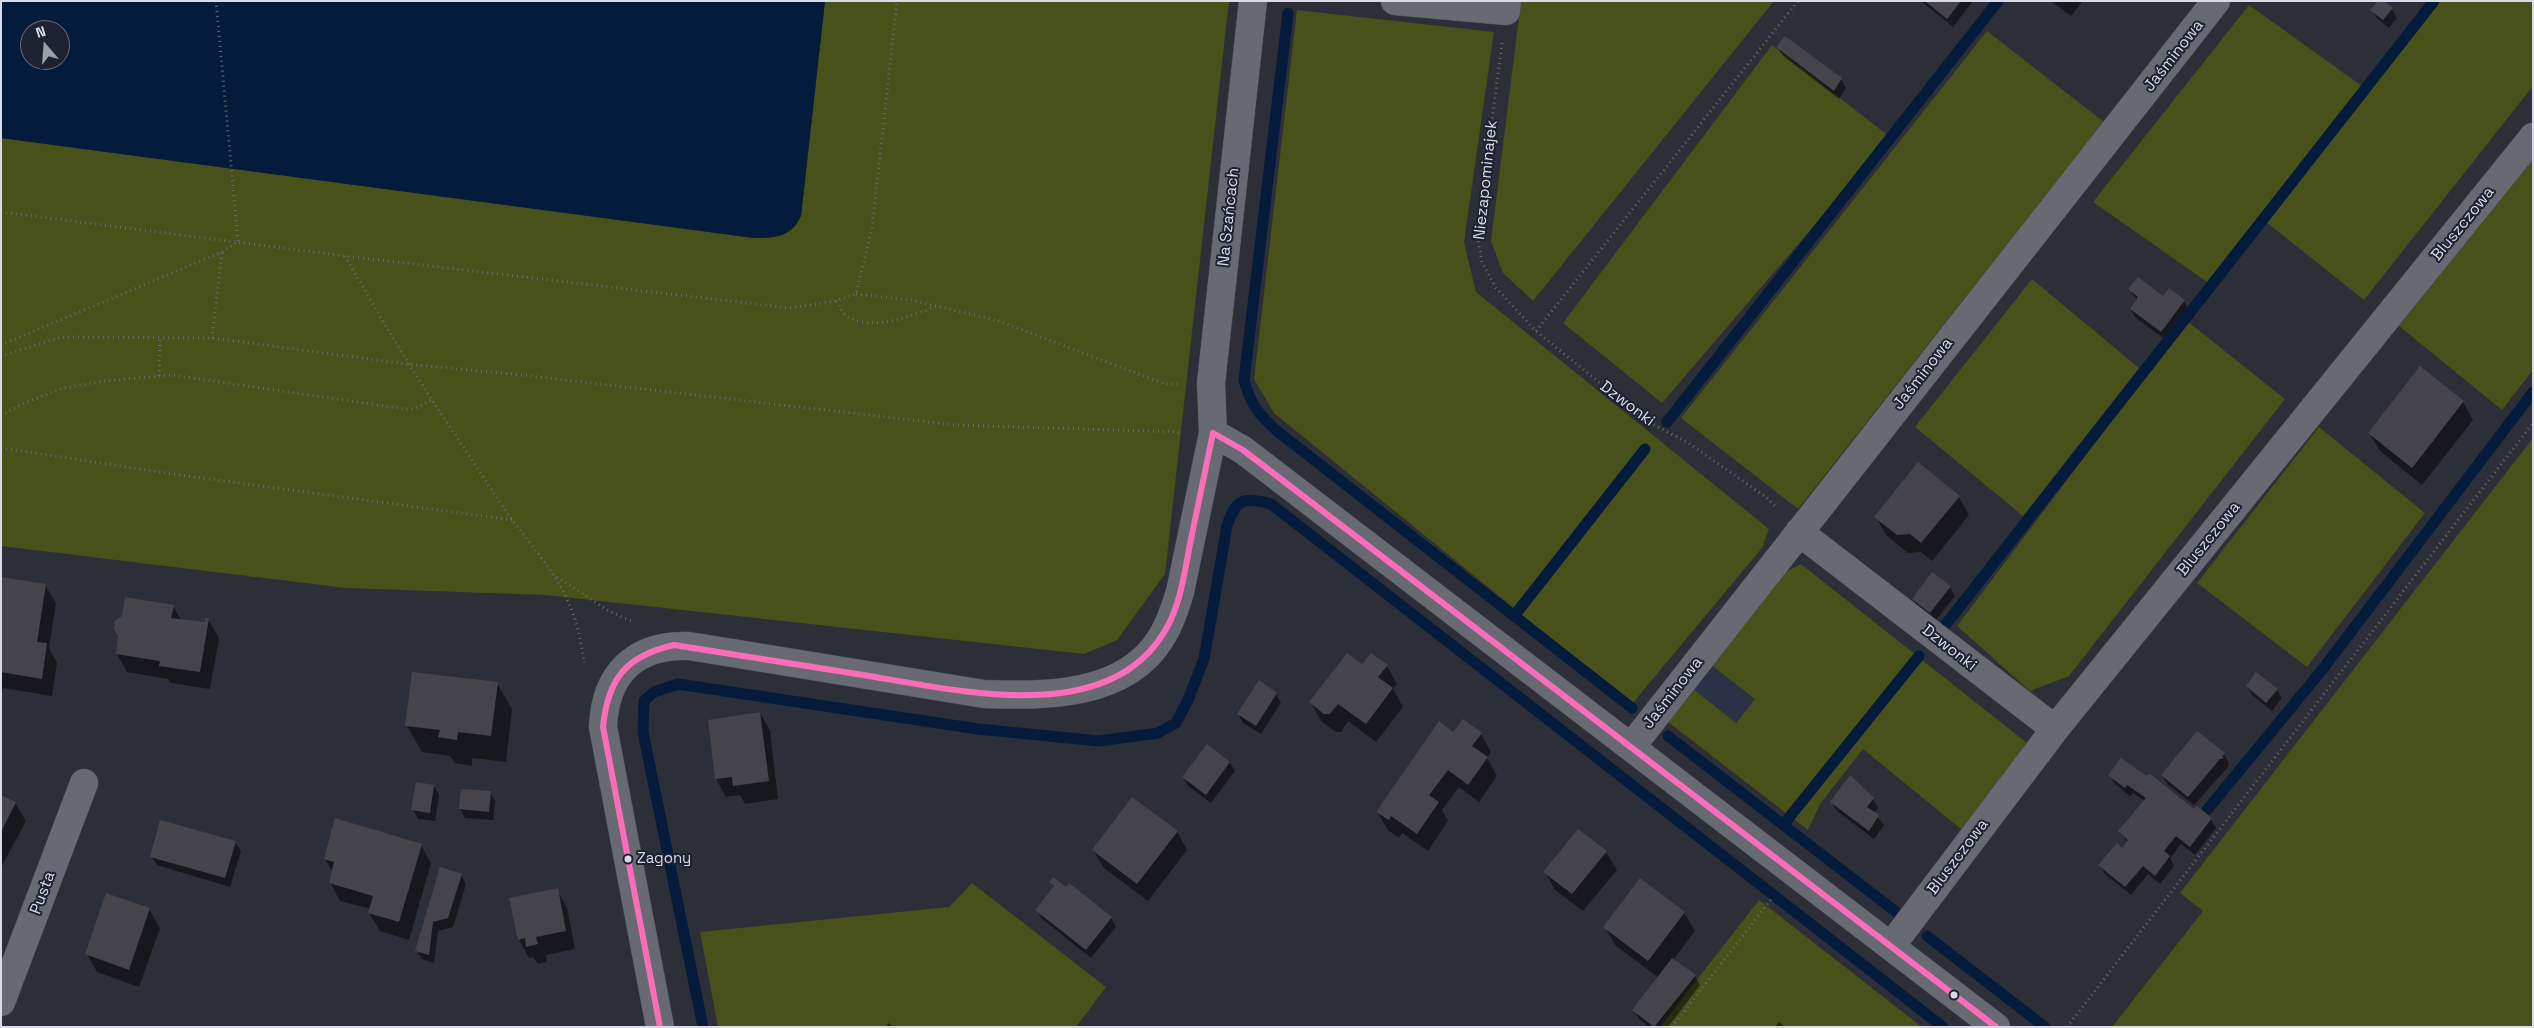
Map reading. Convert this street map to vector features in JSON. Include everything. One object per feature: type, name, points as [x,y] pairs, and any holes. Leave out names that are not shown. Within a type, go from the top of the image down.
[{"type":"street","name":"Na Szańcach","points":[[660,1027],[603,727],[604,707],[608,694],[621,671],[636,658],[654,648],[674,645],[984,694],[1031,695],[1081,689],[1130,671],[1150,653],[1161,638],[1172,617],[1180,592],[1213,433],[1212,383],[1253,1]]},
{"type":"street","points":[[1395,1],[1507,6]]},
{"type":"street","name":"Jaśminowa","points":[[1631,747],[2216,1]]},
{"type":"street","name":"Bluszczowa","points":[[1890,946],[2055,730],[2533,137]]},
{"type":"street","points":[[1213,433],[1243,450],[1996,1027]]},
{"type":"street","name":"Dzwonki","points":[[1799,532],[2055,730]]},
{"type":"street","name":"Pusta","points":[[1,1002],[84,783]]},
{"type":"path","points":[[216,1],[238,241]]},
{"type":"path","points":[[856,294],[872,228],[897,1]]},
{"type":"path","points":[[1536,331],[1798,1]]},
{"type":"path","name":"Niezapominajek","points":[[1507,6],[1477,235],[1482,262],[1496,288],[1536,331]]},
{"type":"path","points":[[1,212],[345,256],[788,308],[836,300],[856,294],[938,306],[999,321],[1165,384],[1212,383]]},
{"type":"path","points":[[1,345],[222,252],[238,241]]},
{"type":"path","points":[[212,338],[222,252]]},
{"type":"path","points":[[345,256],[407,364],[513,520],[556,577],[572,605],[579,628],[584,671]]},
{"type":"path","points":[[836,300],[846,316],[860,322],[887,321],[912,316],[938,306]]},
{"type":"path","name":"Dzwonki","points":[[1536,331],[1648,422],[1687,442],[1767,498],[1799,532]]},
{"type":"path","points":[[1,356],[62,338],[212,338],[407,364],[522,375],[955,425],[1213,433]]},
{"type":"path","points":[[159,376],[160,338]]},
{"type":"path","points":[[1,416],[22,404],[63,388],[105,381],[171,375],[244,384],[406,409],[414,409],[431,400]]},
{"type":"path","points":[[2067,1027],[2533,423]]},
{"type":"path","points":[[1,448],[180,475],[513,520]]},
{"type":"path","points":[[556,577],[607,610],[634,622]]},
{"type":"path","points":[[1672,1027],[1764,907]]},
{"type":"shaded area","points":[[1,1],[825,1],[801,216],[787,233],[769,238],[754,238],[1,138]]},
{"type":"shaded area","points":[[1710,664],[1755,699],[1736,723],[1692,688]]},
{"type":"green space","points":[[825,1],[1229,1],[1165,574],[1117,640],[1084,654],[545,595],[346,588],[1,546],[1,138],[754,238],[801,216]]},
{"type":"green space","points":[[1521,1],[1774,1],[1533,301],[1503,273],[1491,241]]},
{"type":"green space","points":[[2439,1],[2533,1],[2533,86],[2364,300],[2266,222]]},
{"type":"green space","points":[[2249,5],[2362,86],[2207,282],[2093,202]]},
{"type":"green space","points":[[1297,10],[1494,32],[1464,242],[1476,292],[1769,529],[1762,548],[1632,704],[1274,413],[1254,379]]},
{"type":"green space","points":[[1987,31],[2104,122],[1798,509],[1681,418]]},
{"type":"green space","points":[[1772,45],[1890,137],[1662,403],[1563,323]]},
{"type":"green space","points":[[2533,156],[2533,370],[2502,410],[2399,326]]},
{"type":"green space","points":[[2032,279],[2139,368],[2023,516],[1915,427]]},
{"type":"green space","points":[[2187,321],[2285,399],[2069,676],[2030,691],[1957,626]]},
{"type":"green space","points":[[2319,427],[2425,513],[2307,667],[2197,583]]},
{"type":"green space","points":[[2533,438],[2533,1027],[2112,1027],[2203,911],[2180,893]]},
{"type":"green space","points":[[1801,564],[2027,743],[1962,830],[1863,749],[1820,804],[1808,830],[1668,722],[1692,688],[1736,723],[1755,699],[1710,664],[1774,578]]},
{"type":"green space","points":[[972,883],[1106,987],[1076,1027],[718,1027],[700,932],[949,907]]},
{"type":"green space","points":[[1759,900],[1772,910],[1922,1027],[1660,1027]]},
{"type":"building","points":[[1925,1],[1961,1],[1947,19]]},
{"type":"building","points":[[2378,1],[2384,1],[2393,8],[2383,20],[2370,10]]},
{"type":"building","points":[[1785,36],[1842,78],[1834,91],[1776,47]]},
{"type":"building","points":[[2138,277],[2163,296],[2169,288],[2185,300],[2161,332],[2130,309],[2138,297],[2128,289]]},
{"type":"building","points":[[2420,366],[2464,401],[2412,468],[2368,433]]},
{"type":"building","points":[[1918,462],[1960,496],[1921,543],[1910,534],[1897,535],[1874,517]]},
{"type":"building","points":[[1932,572],[1951,586],[1930,613],[1912,599]]},
{"type":"building","points":[[1,577],[46,584],[37,642],[47,643],[42,679],[1,672]]},
{"type":"building","points":[[125,597],[174,605],[171,618],[205,622],[205,618],[209,618],[200,672],[159,666],[160,661],[116,654],[118,636],[114,629],[115,621],[122,616]]},
{"type":"building","points":[[1347,653],[1362,664],[1371,653],[1388,665],[1378,677],[1393,688],[1366,724],[1338,704],[1330,714],[1324,714],[1309,702]]},
{"type":"building","points":[[412,672],[498,682],[491,736],[458,732],[457,740],[438,737],[440,730],[405,726]]},
{"type":"building","points":[[2256,672],[2278,689],[2266,703],[2246,686]]},
{"type":"building","points":[[1259,680],[1277,693],[1256,726],[1237,714]]},
{"type":"building","points":[[760,712],[769,781],[733,786],[732,777],[715,779],[708,720]]},
{"type":"building","points":[[1463,719],[1482,733],[1472,746],[1488,757],[1468,785],[1448,770],[1429,795],[1439,802],[1417,834],[1391,816],[1389,820],[1376,812],[1439,721],[1453,732]]},
{"type":"building","points":[[2197,731],[2225,753],[2222,757],[2224,758],[2220,759],[2188,797],[2161,775]]},
{"type":"building","points":[[1207,744],[1230,762],[1206,795],[1182,777]]},
{"type":"building","points":[[2121,758],[2147,776],[2149,773],[2194,809],[2197,806],[2212,818],[2190,847],[2176,836],[2164,851],[2170,856],[2155,876],[2143,866],[2125,887],[2098,865],[2117,843],[2122,848],[2128,840],[2118,831],[2146,798],[2127,785],[2125,788],[2108,775]]},
{"type":"building","points":[[1850,775],[1874,798],[1867,807],[1879,815],[1869,831],[1830,802]]},
{"type":"building","points":[[416,782],[434,785],[430,813],[411,810]]},
{"type":"building","points":[[461,789],[491,791],[489,812],[459,809]]},
{"type":"building","points":[[1,795],[16,802],[1,832]]},
{"type":"building","points":[[1132,797],[1178,831],[1137,884],[1092,850]]},
{"type":"building","points":[[335,818],[422,844],[399,922],[368,913],[373,896],[329,883],[334,862],[324,859]]},
{"type":"building","points":[[160,820],[236,841],[225,878],[150,857]]},
{"type":"building","points":[[1578,829],[1607,851],[1572,894],[1543,872]]},
{"type":"building","points":[[440,867],[462,874],[448,918],[433,922],[429,955],[415,951]]},
{"type":"building","points":[[1053,877],[1066,887],[1069,883],[1112,917],[1086,950],[1035,910],[1054,886],[1049,882]]},
{"type":"building","points":[[1640,878],[1685,912],[1648,961],[1603,927]]},
{"type":"building","points":[[558,888],[566,931],[536,937],[538,944],[526,947],[525,938],[518,940],[509,898]]},
{"type":"building","points":[[106,893],[150,908],[129,970],[85,954]]},
{"type":"building","points":[[1672,958],[1696,975],[1654,1027],[1632,1010]]},
{"type":"waterway","points":[[1667,422],[1998,1]]},
{"type":"waterway","points":[[1943,628],[2434,1]]},
{"type":"waterway","points":[[1288,13],[1244,380],[1249,396],[1260,414],[1277,431],[1632,708]]},
{"type":"waterway","points":[[2207,810],[2322,670],[2533,392]]},
{"type":"waterway","points":[[1514,616],[1645,449]]},
{"type":"waterway","points":[[703,1027],[643,732],[644,701],[654,692],[678,684],[978,729],[1099,741],[1158,733],[1176,723],[1188,700],[1204,659],[1227,526],[1230,517],[1238,505],[1248,501],[1271,504],[1943,1027]]},
{"type":"waterway","points":[[1783,825],[1919,656]]},
{"type":"waterway","points":[[1668,736],[1900,915]]},
{"type":"waterway","points":[[1927,936],[2045,1027]]},
{"type":"transit line","points":[[1213,433],[1243,450],[1996,1027]]},
{"type":"transit line","points":[[660,1027],[603,727],[609,695],[622,672],[643,656],[674,645],[977,693],[1020,695],[1062,693],[1100,684],[1134,666],[1161,637],[1173,615],[1183,580],[1213,433]]},
{"type":"place","name":"Zagony","points":[[628,859]]}]
